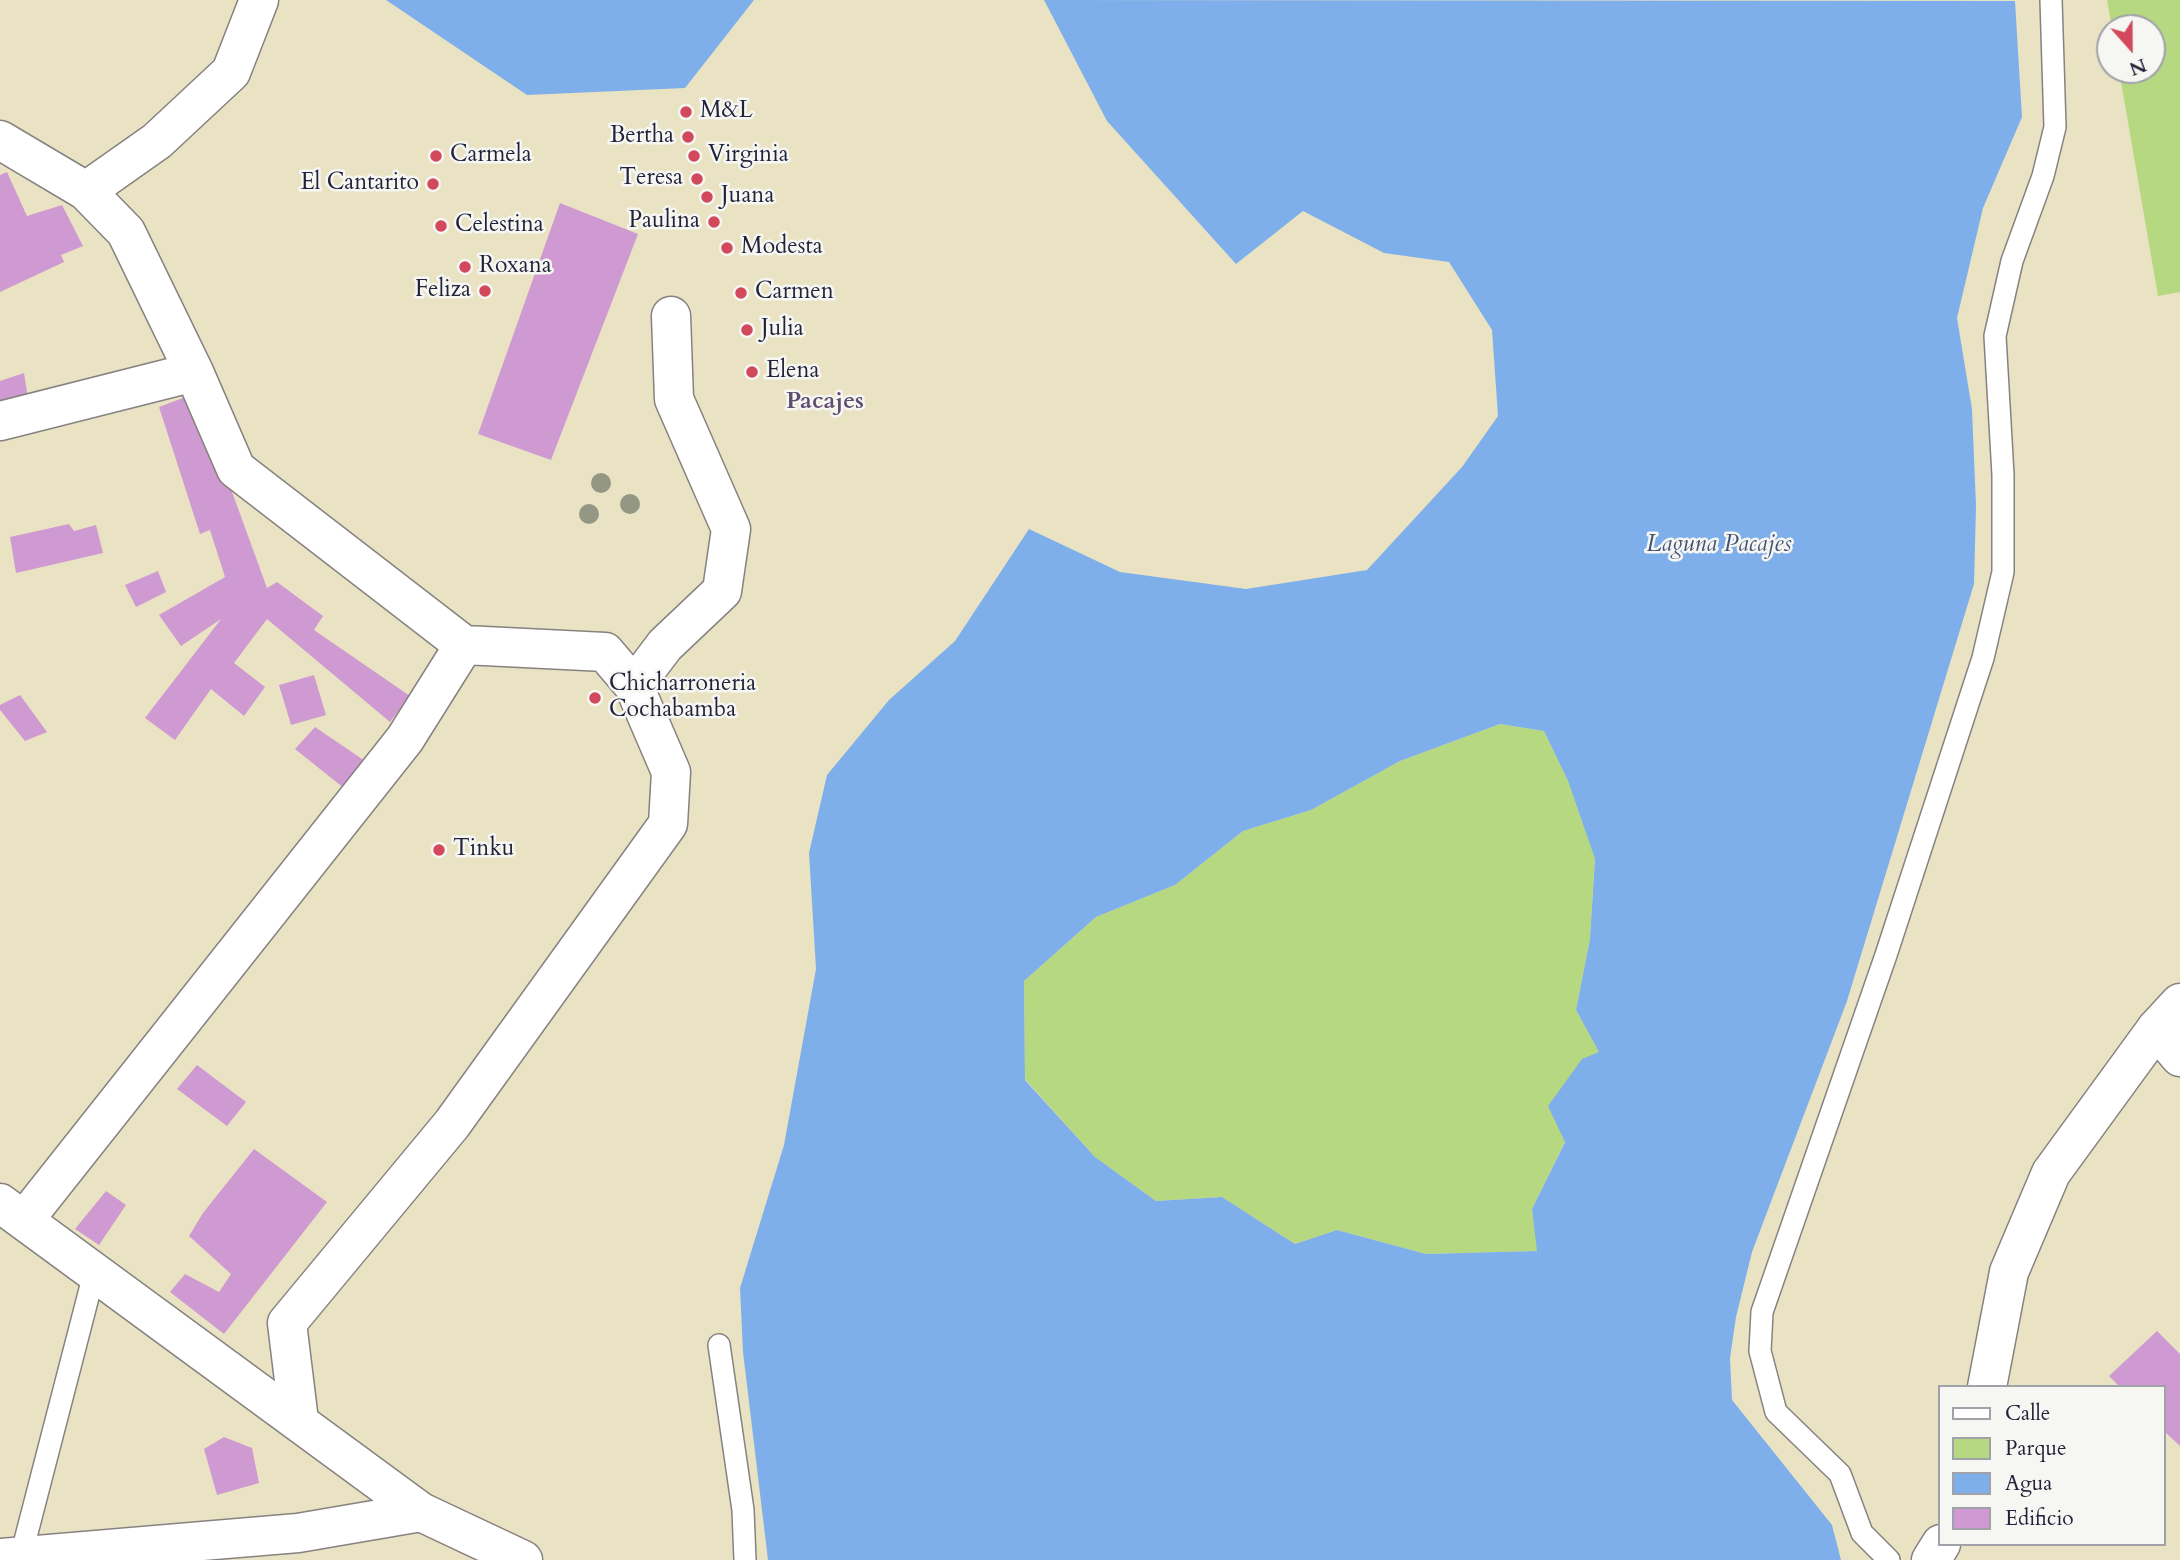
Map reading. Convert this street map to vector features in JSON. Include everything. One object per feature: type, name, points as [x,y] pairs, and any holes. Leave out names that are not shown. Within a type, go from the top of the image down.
[{"type":"street","points":[[86,191],[157,141],[231,72],[259,0]]},
{"type":"street","points":[[0,141],[86,191],[125,232],[194,372],[236,469],[464,645],[605,652],[634,686],[671,772],[668,824],[452,1124],[287,1323],[299,1421]]},
{"type":"street","points":[[634,686],[665,645],[722,591],[731,529],[674,399],[671,316]]},
{"type":"street","points":[[0,421],[194,372]]},
{"type":"street","points":[[464,645],[405,739],[12,1211],[421,1511],[523,1560]]},
{"type":"street","points":[[1987,1385],[2009,1272],[2051,1173],[2172,1030]]},
{"type":"street","points":[[11,1557],[298,1534],[421,1511]]},
{"type":"lane","points":[[1889,1560],[1862,1533],[1839,1474],[1776,1412],[1760,1351],[1762,1312],[1886,955],[1962,723],[1983,658],[2003,572],[2003,475],[1995,336],[2012,261],[2043,176],[2054,127],[2051,0]]},
{"type":"lane","points":[[11,1557],[95,1270]]},
{"type":"lane","points":[[719,1345],[743,1510],[745,1560]]},
{"type":"green space","points":[[2107,0],[2180,0],[2180,292],[2158,296],[2121,84],[2166,84],[2166,14],[2110,14]]},
{"type":"green space","points":[[1500,724],[1544,731],[1568,781],[1595,858],[1590,939],[1576,1010],[1599,1052],[1565,1141],[1532,1209],[1538,1251],[1426,1254],[1337,1230],[1295,1244],[1222,1197],[1156,1201],[1095,1157],[1025,1079],[1024,981],[1096,917],[1175,885],[1243,831],[1311,810],[1400,761]]},
{"type":"water","points":[[386,0],[754,0],[685,88],[527,95]]},
{"type":"water","name":"Laguna Pacajes","points":[[1044,0],[2015,1],[2022,117],[1983,208],[1957,318],[1972,409],[1976,506],[1974,584],[1847,1001],[1752,1252],[1736,1317],[1730,1358],[1732,1400],[1832,1525],[1841,1560],[768,1560],[743,1352],[740,1288],[784,1145],[816,969],[809,853],[827,775],[889,700],[955,641],[1029,529],[1120,572],[1246,589],[1367,570],[1462,467],[1498,416],[1492,330],[1449,262],[1384,253],[1303,211],[1236,264],[1107,121]],"holes":[[[1500,724],[1544,731],[1568,781],[1595,859],[1590,939],[1576,1010],[1599,1052],[1582,1059],[1548,1106],[1565,1142],[1532,1209],[1537,1251],[1426,1254],[1337,1230],[1295,1244],[1222,1197],[1156,1201],[1095,1157],[1025,1080],[1024,981],[1096,917],[1175,885],[1243,831],[1311,810],[1400,761]]]},
{"type":"building","points":[[7,172],[27,216],[62,205],[83,246],[61,255],[64,262],[0,292],[0,175]]},
{"type":"building","points":[[560,203],[638,234],[551,460],[478,434]]},
{"type":"building","points":[[24,373],[29,404],[0,413],[0,381]]},
{"type":"building","points":[[196,393],[267,588],[277,582],[323,616],[314,630],[410,696],[390,722],[267,619],[234,663],[265,687],[244,716],[211,689],[175,740],[145,718],[221,619],[181,646],[159,615],[225,577],[210,530],[200,534],[159,407]]},
{"type":"building","points":[[69,524],[74,531],[96,525],[103,553],[16,573],[10,537]]},
{"type":"building","points":[[158,571],[166,592],[136,607],[125,585]]},
{"type":"building","points":[[314,675],[326,715],[291,725],[279,685]]},
{"type":"building","points":[[20,695],[47,732],[25,741],[0,710],[0,705]]},
{"type":"building","points":[[315,727],[365,761],[345,789],[295,749]]},
{"type":"building","points":[[197,1065],[246,1102],[227,1126],[177,1089]]},
{"type":"building","points":[[254,1149],[327,1202],[224,1334],[170,1292],[185,1274],[219,1292],[231,1274],[189,1236],[203,1213]]},
{"type":"building","points":[[106,1191],[126,1205],[99,1245],[75,1229]]},
{"type":"building","points":[[2157,1331],[2180,1354],[2180,1446],[2166,1433],[2166,1385],[2118,1385],[2109,1376]]},
{"type":"building","points":[[224,1437],[252,1448],[259,1483],[217,1495],[204,1449]]},
{"type":"place","name":"M&L","points":[[686,112]]},
{"type":"place","name":"Bertha","points":[[688,137]]},
{"type":"place","name":"Carmela","points":[[436,156]]},
{"type":"place","name":"Virginia","points":[[694,156]]},
{"type":"place","name":"Teresa","points":[[697,179]]},
{"type":"place","name":"El Cantarito","points":[[433,184]]},
{"type":"place","name":"Juana","points":[[707,197]]},
{"type":"place","name":"Paulina","points":[[714,222]]},
{"type":"place","name":"Celestina","points":[[441,226]]},
{"type":"place","name":"Modesta","points":[[727,248]]},
{"type":"place","name":"Roxana","points":[[465,267]]},
{"type":"place","name":"Feliza","points":[[485,291]]},
{"type":"place","name":"Carmen","points":[[741,293]]},
{"type":"place","name":"Julia","points":[[747,330]]},
{"type":"place","name":"Elena","points":[[752,372]]},
{"type":"place","name":"Chicharroneria Cochabamba","points":[[595,698]]},
{"type":"place","name":"Tinku","points":[[439,850]]},
{"type":"district","name":"Pacajes","points":[[825,402]]}]
